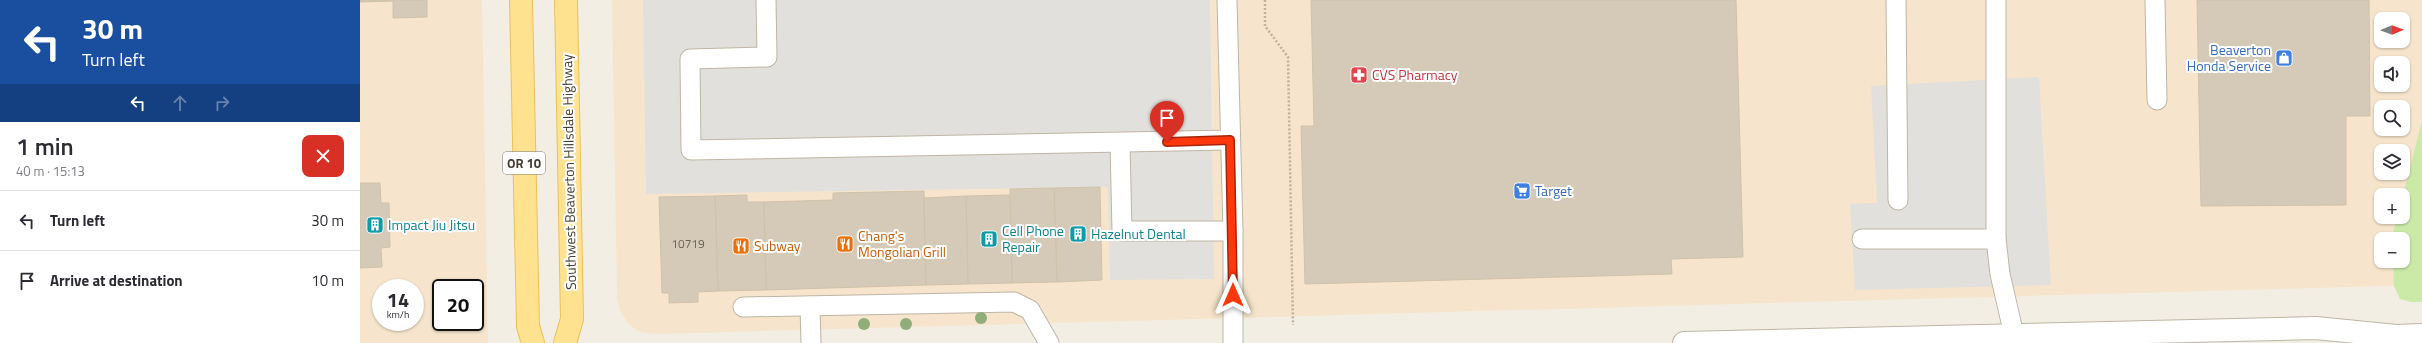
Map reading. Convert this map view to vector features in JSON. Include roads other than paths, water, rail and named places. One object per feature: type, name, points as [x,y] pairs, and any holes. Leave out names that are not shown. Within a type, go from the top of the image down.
[{"type":"main road","name":"OR 10","points":[[521,0],[528,326],[533,343]]},
{"type":"main road","name":"Southwest Beaverton Hillsdale Highway","points":[[565,343],[572,319],[566,0]]},
{"type":"street","points":[[1684,343],[2128,338],[2316,328],[2396,336],[2422,335]]},
{"type":"lane","points":[[766,0],[767,56],[690,59],[691,150],[1230,140]]},
{"type":"lane","points":[[1227,0],[1233,231],[1233,343]]},
{"type":"lane","points":[[1896,0],[1898,200]]},
{"type":"lane","points":[[1996,0],[1996,239],[2000,274],[2014,339]]},
{"type":"lane","points":[[2155,0],[2157,100]]},
{"type":"lane","points":[[1120,143],[1122,231],[1233,231]]},
{"type":"lane","points":[[1862,239],[1996,239]]},
{"type":"lane","points":[[743,307],[1014,302],[1030,310],[1049,343]]},
{"type":"lane","points":[[810,306],[811,343]]},
{"type":"place","name":"Beaverton Honda Service","points":[[2284,58]]},
{"type":"place","name":"CVS Pharmacy","points":[[1359,75]]},
{"type":"place","name":"Target","points":[[1522,191]]},
{"type":"place","name":"Impact Jiu Jitsu","points":[[375,225]]},
{"type":"place","name":"Hazelnut Dental","points":[[1078,234]]},
{"type":"place","name":"Cell Phone Repair","points":[[989,239]]},
{"type":"place","name":"Chang's Mongolian Grill","points":[[845,244]]},
{"type":"place","name":"Subway","points":[[741,246]]}]
